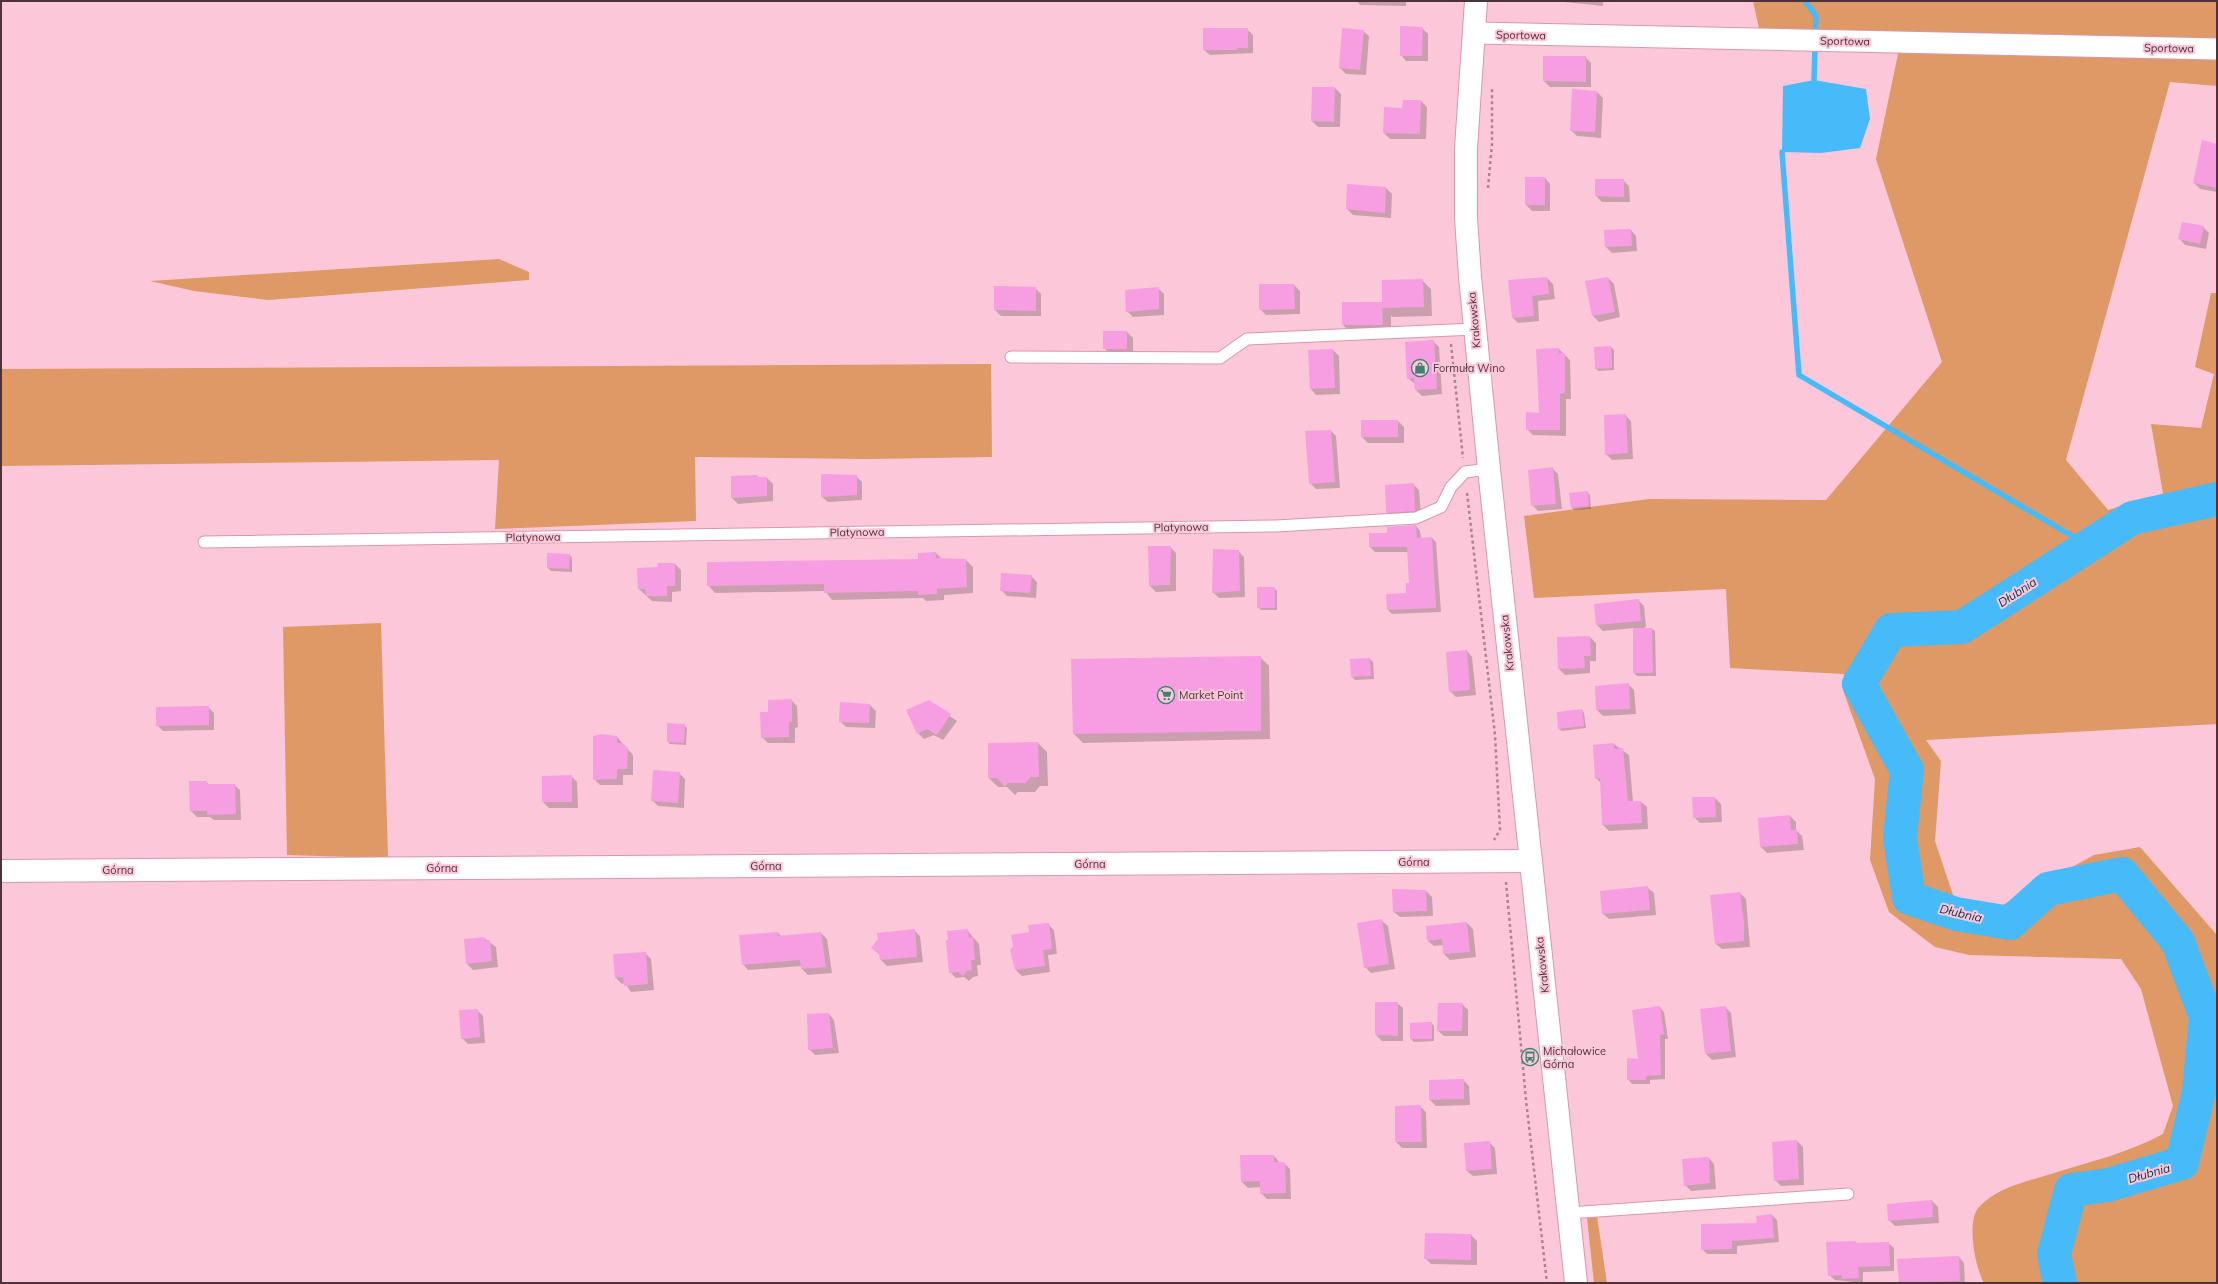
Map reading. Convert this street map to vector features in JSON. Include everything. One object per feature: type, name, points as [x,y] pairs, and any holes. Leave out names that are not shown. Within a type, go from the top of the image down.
[{"type":"street","name":"Krakowska","points":[[1476,1],[1466,148],[1465,199],[1475,329],[1576,1283]]},
{"type":"street","name":"Sportowa","points":[[1474,33],[2217,50]]},
{"type":"street","name":"Górna","points":[[1,871],[1532,861]]},
{"type":"lane","points":[[1011,358],[1220,358],[1246,339],[1475,329]]},
{"type":"lane","name":"Platynowa","points":[[204,542],[1276,526],[1416,518],[1441,507],[1451,487],[1464,472],[1489,469]]},
{"type":"lane","points":[[1568,1213],[1848,1194]]},
{"type":"shaded area","points":[[1753,1],[2217,1],[2217,86],[2170,82],[2066,460],[2108,510],[2163,494],[2151,424],[2201,428],[2214,374],[2195,367],[2211,293],[2217,293],[2217,724],[1926,740],[1941,761],[1935,841],[1955,901],[2001,906],[2094,855],[2140,847],[2217,935],[2217,1283],[1984,1283],[1975,1256],[1972,1233],[1975,1214],[1979,1207],[1995,1195],[2013,1186],[2122,1152],[2150,1141],[2163,1134],[2173,1106],[2141,989],[2121,959],[1969,955],[1935,947],[1889,912],[1870,860],[1875,779],[1843,690],[1844,674],[1730,668],[1726,589],[1534,598],[1524,516],[1649,499],[1826,500],[1942,362],[1876,159],[1902,35],[1760,33]]},
{"type":"shaded area","points":[[499,259],[529,272],[529,280],[268,300],[194,291],[150,281]]},
{"type":"shaded area","points":[[991,364],[992,457],[869,459],[695,457],[696,521],[495,529],[499,460],[1,466],[1,369]]},
{"type":"shaded area","points":[[381,623],[388,858],[287,855],[283,627]]},
{"type":"shaded area","points":[[1597,1216],[1607,1283],[1594,1283],[1587,1218]]},
{"type":"water","points":[[1814,80],[1866,89],[1870,119],[1860,148],[1821,153],[1782,152],[1783,86]]},
{"type":"building","points":[[1400,26],[1423,27],[1422,56],[1400,56]]},
{"type":"building","points":[[1203,28],[1248,28],[1248,48],[1237,48],[1237,50],[1203,50]]},
{"type":"building","points":[[1342,28],[1364,30],[1360,70],[1339,68]]},
{"type":"building","points":[[1543,56],[1586,56],[1586,82],[1543,81]]},
{"type":"building","points":[[1312,87],[1335,87],[1334,122],[1311,121]]},
{"type":"building","points":[[1572,89],[1597,91],[1595,132],[1570,131]]},
{"type":"building","points":[[1403,100],[1421,100],[1420,134],[1383,133],[1384,107],[1402,108]]},
{"type":"building","points":[[2202,140],[2217,144],[2217,188],[2193,183]]},
{"type":"building","points":[[1525,177],[1545,177],[1545,205],[1525,205]]},
{"type":"building","points":[[1595,179],[1624,179],[1624,197],[1595,196]]},
{"type":"building","points":[[1347,184],[1386,187],[1385,213],[1346,209]]},
{"type":"building","points":[[2182,222],[2204,226],[2200,244],[2178,239]]},
{"type":"building","points":[[1631,229],[1632,246],[1605,247],[1604,230]]},
{"type":"building","points":[[1547,277],[1549,294],[1532,296],[1534,316],[1512,318],[1508,280]]},
{"type":"building","points":[[1608,277],[1615,312],[1592,316],[1585,281]]},
{"type":"building","points":[[1423,279],[1424,307],[1382,308],[1382,280]]},
{"type":"building","points":[[1259,284],[1294,284],[1295,309],[1259,310]]},
{"type":"building","points":[[994,286],[1036,287],[1036,311],[994,310]]},
{"type":"building","points":[[1159,287],[1159,309],[1126,312],[1125,290]]},
{"type":"building","points":[[1342,302],[1382,302],[1383,325],[1342,325]]},
{"type":"building","points":[[1103,331],[1127,331],[1127,349],[1103,349]]},
{"type":"building","points":[[1434,340],[1437,389],[1415,390],[1414,378],[1407,379],[1405,342]]},
{"type":"building","points":[[1611,346],[1612,368],[1595,369],[1594,347]]},
{"type":"building","points":[[1559,348],[1559,353],[1565,353],[1565,393],[1560,394],[1560,430],[1526,430],[1526,412],[1539,413],[1536,349]]},
{"type":"building","points":[[1333,349],[1335,388],[1310,389],[1308,350]]},
{"type":"building","points":[[1626,414],[1628,453],[1605,455],[1604,415]]},
{"type":"building","points":[[1361,420],[1398,420],[1398,437],[1361,437]]},
{"type":"building","points":[[1331,430],[1335,482],[1309,484],[1305,431]]},
{"type":"building","points":[[1553,467],[1556,504],[1531,506],[1528,470]]},
{"type":"building","points":[[821,474],[857,475],[857,495],[821,497]]},
{"type":"building","points":[[757,475],[758,477],[767,477],[767,496],[731,498],[731,476]]},
{"type":"building","points":[[1414,483],[1415,511],[1386,513],[1385,485]]},
{"type":"building","points":[[1588,491],[1589,506],[1571,508],[1569,493]]},
{"type":"building","points":[[1416,525],[1417,538],[1432,537],[1436,608],[1387,610],[1386,594],[1406,593],[1406,583],[1409,583],[1407,547],[1369,547],[1369,533],[1387,533],[1387,527]]},
{"type":"building","points":[[1148,546],[1171,546],[1170,585],[1149,586]]},
{"type":"building","points":[[1213,549],[1239,550],[1240,591],[1212,593]]},
{"type":"building","points":[[936,552],[936,558],[966,559],[967,587],[937,589],[937,594],[918,595],[918,591],[824,593],[824,584],[707,586],[707,562],[918,559],[918,553]]},
{"type":"building","points":[[547,553],[570,554],[569,569],[547,568]]},
{"type":"building","points":[[658,563],[675,563],[675,586],[667,586],[667,596],[646,596],[645,589],[638,589],[637,568],[658,567]]},
{"type":"building","points":[[1001,573],[1032,575],[1030,593],[1000,591]]},
{"type":"building","points":[[1257,587],[1275,587],[1275,608],[1257,608]]},
{"type":"building","points":[[1639,599],[1641,621],[1596,625],[1594,604]]},
{"type":"building","points":[[1633,628],[1652,628],[1653,673],[1633,673]]},
{"type":"building","points":[[1590,636],[1591,656],[1584,656],[1585,668],[1558,669],[1557,637]]},
{"type":"building","points":[[1467,650],[1470,690],[1449,692],[1446,652]]},
{"type":"building","name":"Market Point","points":[[1261,656],[1261,731],[1073,734],[1071,659]]},
{"type":"building","points":[[1370,658],[1371,676],[1351,677],[1350,659]]},
{"type":"building","points":[[1629,683],[1630,709],[1596,710],[1595,686]]},
{"type":"building","points":[[792,699],[792,722],[789,722],[789,737],[761,738],[760,712],[768,712],[768,700]]},
{"type":"building","points":[[929,700],[951,714],[937,735],[927,729],[917,734],[906,710]]},
{"type":"building","points":[[840,702],[870,704],[869,723],[839,722]]},
{"type":"building","points":[[209,706],[209,725],[156,726],[156,707]]},
{"type":"building","points":[[1582,709],[1584,726],[1558,729],[1557,712]]},
{"type":"building","points":[[667,723],[685,724],[684,743],[667,742]]},
{"type":"building","points":[[602,734],[617,736],[617,743],[622,743],[628,748],[627,769],[617,769],[617,779],[593,780],[593,736]]},
{"type":"building","points":[[1038,742],[1039,777],[1031,777],[1025,783],[1008,783],[1005,787],[997,778],[988,778],[988,743]]},
{"type":"building","points":[[1614,743],[1614,749],[1623,748],[1628,801],[1641,801],[1642,823],[1602,825],[1600,778],[1595,779],[1593,745]]},
{"type":"building","points":[[653,770],[680,772],[678,803],[651,801]]},
{"type":"building","points":[[572,775],[572,802],[542,802],[542,776]]},
{"type":"building","points":[[189,781],[207,781],[207,784],[235,784],[236,814],[207,815],[207,811],[190,811]]},
{"type":"building","points":[[1692,797],[1715,797],[1716,817],[1693,818]]},
{"type":"building","points":[[1790,815],[1791,830],[1797,829],[1798,844],[1760,847],[1758,818]]},
{"type":"building","points":[[1648,886],[1650,910],[1602,914],[1600,891]]},
{"type":"building","points":[[1392,889],[1426,890],[1427,911],[1393,912]]},
{"type":"building","points":[[1740,892],[1744,923],[1744,941],[1715,944],[1710,895]]},
{"type":"building","points":[[1382,919],[1389,964],[1364,968],[1357,923]]},
{"type":"building","points":[[1467,922],[1470,952],[1443,954],[1442,939],[1427,941],[1426,926]]},
{"type":"building","points":[[1049,923],[1052,949],[1043,950],[1045,966],[1015,970],[1010,950],[1013,946],[1011,935],[1029,932],[1028,925]]},
{"type":"building","points":[[915,929],[917,957],[880,960],[879,954],[871,948],[878,939],[877,933]]},
{"type":"building","points":[[968,929],[969,938],[973,937],[975,960],[971,960],[972,970],[967,971],[963,976],[958,972],[949,973],[946,940],[948,940],[947,931]]},
{"type":"building","points":[[778,932],[778,936],[821,932],[826,967],[801,969],[800,960],[742,965],[739,935]]},
{"type":"building","points":[[485,937],[485,941],[490,940],[492,961],[466,964],[464,939]]},
{"type":"building","points":[[646,952],[648,984],[624,986],[623,977],[615,978],[613,954]]},
{"type":"building","points":[[1375,1002],[1398,1002],[1398,1036],[1375,1035]]},
{"type":"building","points":[[1438,1003],[1463,1003],[1462,1031],[1437,1031]]},
{"type":"building","points":[[1660,1006],[1664,1034],[1660,1035],[1661,1075],[1646,1076],[1646,1080],[1627,1080],[1627,1058],[1638,1059],[1632,1010]]},
{"type":"building","points":[[1726,1006],[1731,1051],[1705,1054],[1700,1009]]},
{"type":"building","points":[[478,1009],[480,1037],[461,1039],[459,1010]]},
{"type":"building","points":[[829,1013],[833,1048],[808,1050],[807,1014]]},
{"type":"building","points":[[1432,1022],[1432,1039],[1410,1039],[1410,1023]]},
{"type":"building","points":[[1464,1079],[1464,1099],[1429,1100],[1429,1080]]},
{"type":"building","points":[[1421,1105],[1422,1142],[1395,1142],[1395,1106]]},
{"type":"building","points":[[1797,1140],[1799,1179],[1774,1181],[1772,1142]]},
{"type":"building","points":[[1490,1141],[1492,1169],[1466,1171],[1464,1143]]},
{"type":"building","points":[[1240,1155],[1274,1155],[1274,1162],[1285,1162],[1286,1193],[1260,1194],[1260,1181],[1241,1182]]},
{"type":"building","points":[[1709,1157],[1710,1183],[1684,1186],[1682,1159]]},
{"type":"building","points":[[1932,1200],[1933,1217],[1888,1221],[1887,1204]]},
{"type":"building","points":[[1772,1214],[1774,1238],[1732,1241],[1732,1249],[1701,1250],[1701,1224],[1757,1223],[1756,1216]]},
{"type":"building","points":[[1425,1233],[1471,1234],[1471,1260],[1424,1259]]},
{"type":"building","points":[[1856,1241],[1856,1243],[1889,1242],[1890,1266],[1858,1267],[1859,1278],[1842,1279],[1841,1275],[1828,1276],[1826,1242]]},
{"type":"building","points":[[1959,1256],[1960,1281],[1899,1283],[1897,1259]]},
{"type":"waterway","points":[[1805,1],[1816,16],[1814,80]]},
{"type":"waterway","points":[[1782,152],[1799,375],[2089,546]]},
{"type":"waterway","name":"Dłubnia","points":[[2060,1283],[2054,1254],[2071,1190],[2108,1185],[2182,1163],[2199,1092],[2206,1017],[2178,942],[2122,874],[2048,889],[2010,923],[1956,914],[1909,898],[1900,838],[1907,770],[1859,684],[1891,630],[1962,627],[2132,518],[2217,499]]},
{"type":"place","name":"Formuła Wino","points":[[1420,368]]},
{"type":"place","name":"Market Point","points":[[1166,695]]},
{"type":"place","name":"Michałowice Górna","points":[[1530,1057]]}]
